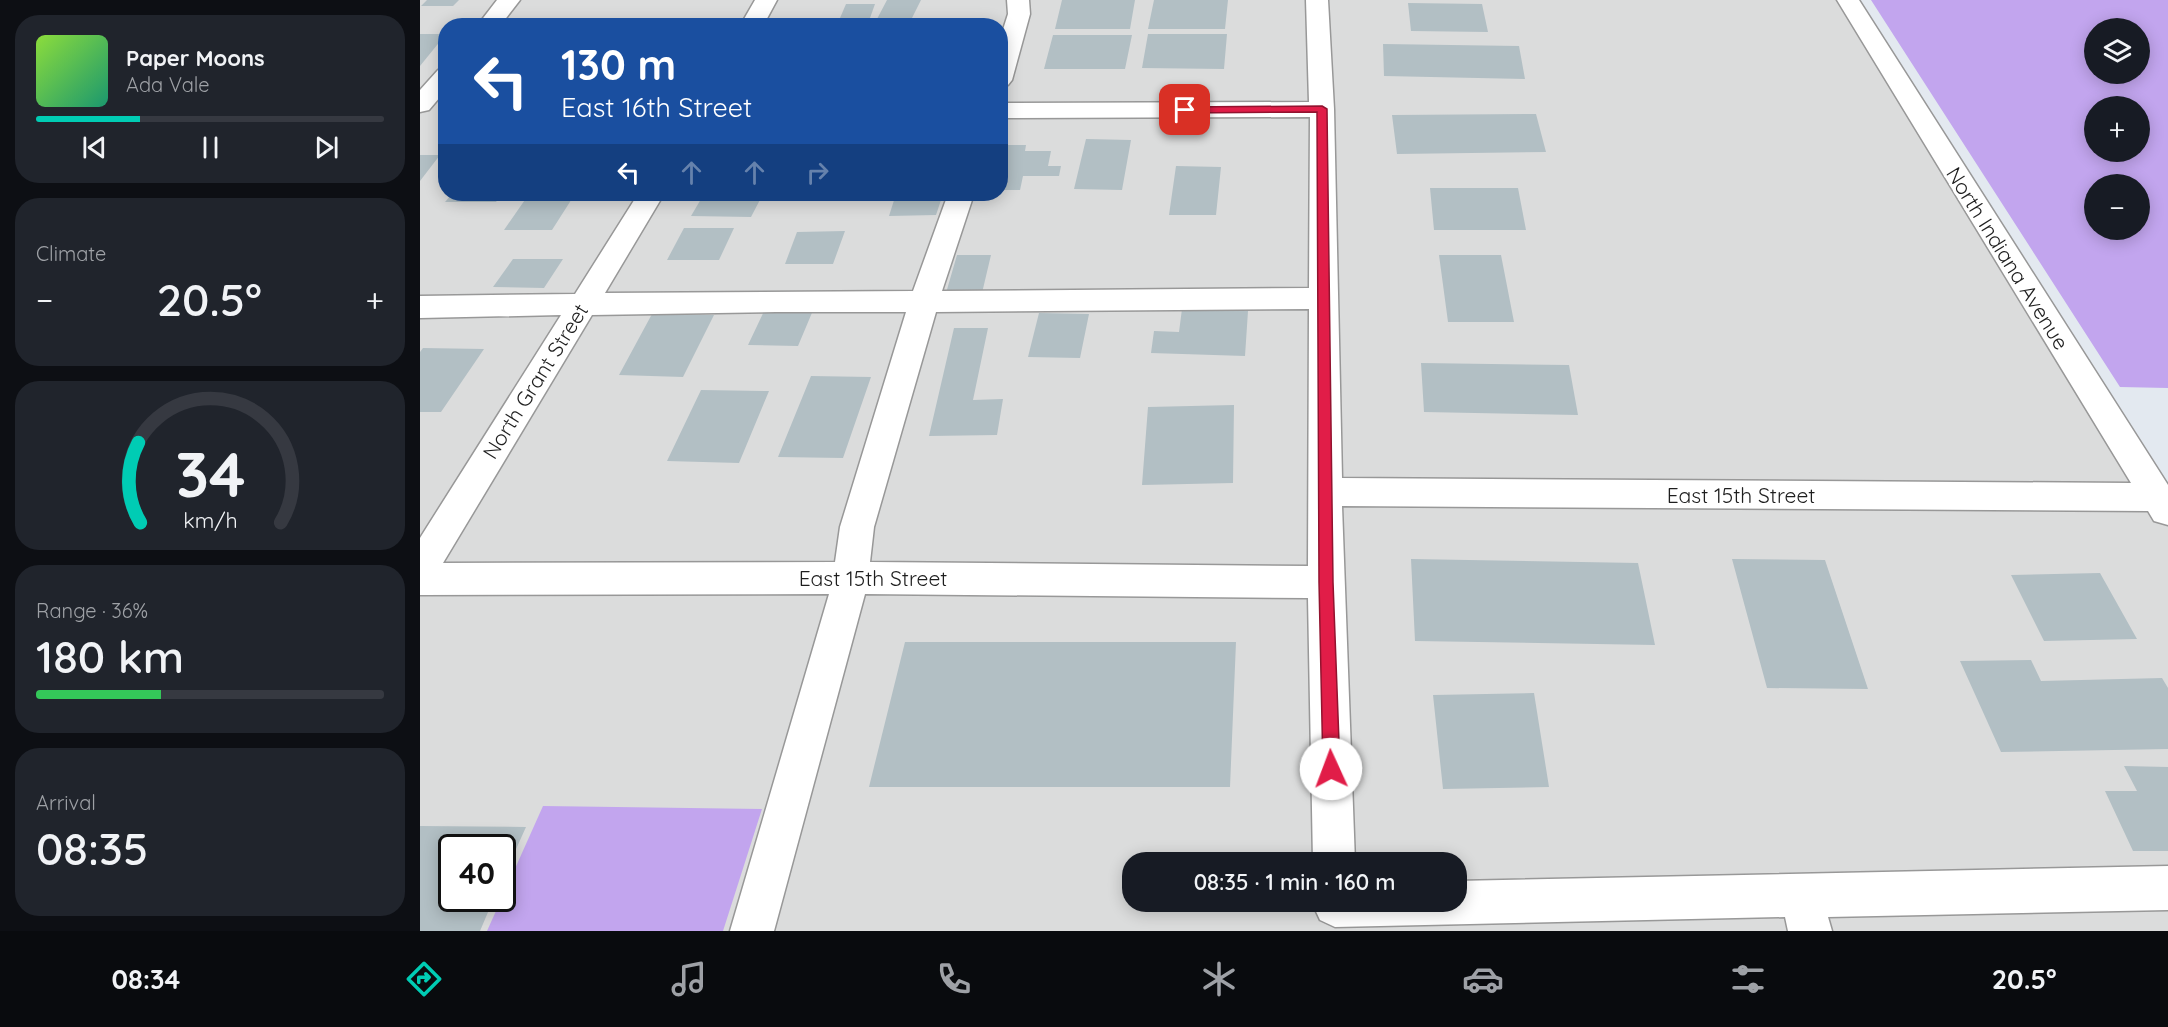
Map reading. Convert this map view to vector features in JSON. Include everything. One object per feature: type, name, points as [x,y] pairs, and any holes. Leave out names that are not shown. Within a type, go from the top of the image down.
[{"type":"street","points":[[494,18],[509,0]]},
{"type":"street","points":[[756,18],[766,0]]},
{"type":"street","points":[[1008,51],[1018,14],[1018,0]]},
{"type":"street","points":[[1317,0],[1322,109],[1326,582],[1334,852]]},
{"type":"street","name":"North Indiana Avenue","points":[[1848,0],[2162,506]]},
{"type":"street","points":[[420,105],[438,84]]},
{"type":"street","points":[[1008,111],[1322,109]]},
{"type":"street","points":[[420,114],[438,114]]},
{"type":"street","name":"North Grant Street","points":[[420,569],[647,201]]},
{"type":"street","points":[[752,931],[851,578],[856,527],[924,302],[959,201]]},
{"type":"street","points":[[420,307],[776,301],[924,302],[1322,298]]},
{"type":"street","name":"East 15th Street","points":[[1326,492],[2162,506]]},
{"type":"street","name":"East 15th Street","points":[[420,579],[851,578],[1326,582]]},
{"type":"street","points":[[1336,912],[1806,914],[2168,888]]},
{"type":"shaded area","points":[[420,0],[1853,0],[2168,526],[2168,931],[420,931]]},
{"type":"shaded area","points":[[1871,0],[2168,0],[2168,388],[2120,387]]},
{"type":"shaded area","points":[[543,806],[762,809],[723,931],[487,931],[496,912],[516,912],[516,866]]},
{"type":"building","points":[[427,0],[459,0],[453,6],[421,6]]},
{"type":"building","points":[[887,0],[921,0],[912,18],[878,18]]},
{"type":"building","points":[[1062,0],[1135,0],[1130,29],[1055,29]]},
{"type":"building","points":[[1154,0],[1228,0],[1225,29],[1148,29]]},
{"type":"building","points":[[1408,3],[1482,4],[1488,32],[1411,31]]},
{"type":"building","points":[[846,4],[875,4],[870,18],[840,18]]},
{"type":"building","points":[[420,34],[438,34],[438,44],[420,66]]},
{"type":"building","points":[[1148,34],[1227,34],[1224,69],[1142,68]]},
{"type":"building","points":[[1053,35],[1132,35],[1125,69],[1044,69]]},
{"type":"building","points":[[1383,44],[1519,46],[1525,79],[1384,76]]},
{"type":"building","points":[[1536,114],[1546,152],[1397,154],[1392,115]]},
{"type":"building","points":[[1086,139],[1131,140],[1122,190],[1074,189]]},
{"type":"building","points":[[1008,145],[1026,145],[1025,151],[1051,151],[1048,166],[1061,166],[1059,176],[1023,176],[1020,190],[1008,190]]},
{"type":"building","points":[[420,155],[438,155],[438,158],[420,181]]},
{"type":"building","points":[[1176,166],[1221,167],[1216,215],[1169,215]]},
{"type":"building","points":[[1430,188],[1518,188],[1526,230],[1434,230]]},
{"type":"building","points":[[446,201],[497,201],[496,202]]},
{"type":"building","points":[[524,201],[571,201],[552,230],[504,230]]},
{"type":"building","points":[[700,201],[759,201],[751,217],[691,216]]},
{"type":"building","points":[[894,201],[941,201],[936,215],[889,216]]},
{"type":"building","points":[[684,228],[734,228],[719,260],[667,260]]},
{"type":"building","points":[[845,231],[833,264],[785,264],[797,232]]},
{"type":"building","points":[[957,255],[991,255],[982,293],[946,293]]},
{"type":"building","points":[[1439,255],[1501,255],[1514,322],[1448,322]]},
{"type":"building","points":[[513,259],[563,259],[544,288],[493,287]]},
{"type":"building","points":[[766,307],[814,308],[798,346],[748,345]]},
{"type":"building","points":[[1182,309],[1248,311],[1245,356],[1151,353],[1154,331],[1179,332]]},
{"type":"building","points":[[1039,313],[1089,314],[1080,358],[1028,357]]},
{"type":"building","points":[[652,314],[714,315],[683,377],[619,375]]},
{"type":"building","points":[[954,328],[988,328],[973,400],[1003,399],[997,435],[929,436]]},
{"type":"building","points":[[423,348],[484,349],[441,412],[420,412],[420,352]]},
{"type":"building","points":[[1421,363],[1569,365],[1578,415],[1424,412]]},
{"type":"building","points":[[811,376],[871,377],[843,458],[778,457]]},
{"type":"building","points":[[701,390],[769,391],[739,463],[667,461]]},
{"type":"building","points":[[1234,405],[1233,483],[1142,485],[1148,407]]},
{"type":"building","points":[[1411,559],[1638,563],[1655,645],[1415,641]]},
{"type":"building","points":[[1732,559],[1825,560],[1868,689],[1767,688]]},
{"type":"building","points":[[2100,573],[2137,639],[2044,641],[2011,575]]},
{"type":"building","points":[[905,642],[1236,642],[1230,787],[869,787]]},
{"type":"building","points":[[2031,660],[2041,681],[2162,678],[2168,688],[2168,749],[2001,752],[1960,661]]},
{"type":"building","points":[[1534,693],[1549,787],[1443,789],[1433,695]]},
{"type":"building","points":[[2124,766],[2168,767],[2168,851],[2133,851],[2105,791],[2137,791]]},
{"type":"building","points":[[420,826],[526,827],[516,849],[516,834],[438,834],[438,912],[488,912],[480,931],[420,931]]},
{"type":"route","points":[[1185,110],[1322,109],[1322,298],[1326,374],[1326,582],[1331,769]]}]
